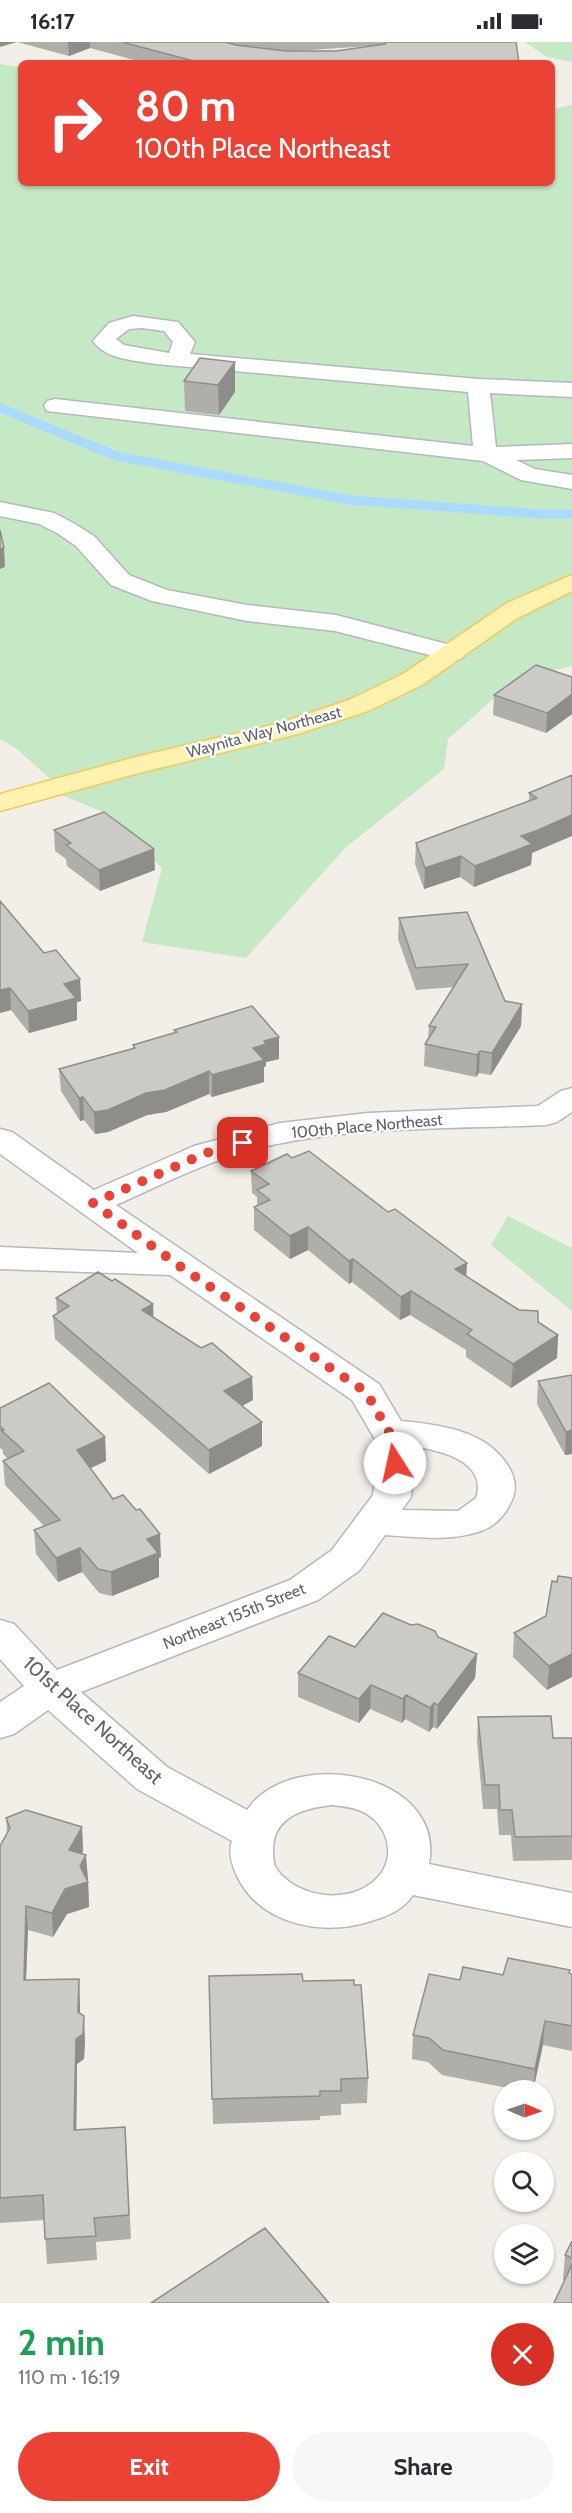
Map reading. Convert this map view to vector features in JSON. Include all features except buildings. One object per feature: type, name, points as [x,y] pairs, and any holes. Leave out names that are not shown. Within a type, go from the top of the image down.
[{"type":"main road","name":"Waynita Way Northeast","points":[[0,803],[57,785],[282,731],[334,715],[381,696],[425,672],[501,618],[572,582]]},
{"type":"street","points":[[178,359],[478,386],[572,390]]},
{"type":"street","points":[[478,386],[484,454]]},
{"type":"street","points":[[55,406],[484,454],[572,451]]},
{"type":"street","points":[[484,454],[530,475],[572,482]]},
{"type":"street","points":[[0,509],[46,519],[65,528],[85,541],[120,580],[161,596],[247,613],[336,623],[453,653]]},
{"type":"street","name":"100th Place Northeast","points":[[93,1203],[206,1153],[280,1133],[559,1107]]},
{"type":"street","name":"Northeast 155th Street","points":[[0,1139],[178,1265],[366,1392],[397,1446],[392,1497],[346,1560],[304,1590],[50,1688],[0,1723]]},
{"type":"street","points":[[0,1258],[178,1265]]},
{"type":"street","points":[[375,1521],[449,1525],[468,1522],[486,1512],[496,1493],[494,1473],[480,1454],[444,1438],[389,1432]]},
{"type":"street","name":"101st Place Northeast","points":[[0,1634],[50,1688],[153,1778],[254,1833]]},
{"type":"street","points":[[332,1789],[357,1793],[380,1802],[398,1818],[408,1836],[411,1857],[404,1876],[390,1894],[369,1906],[344,1912],[317,1912],[291,1905],[270,1891],[256,1874],[251,1854],[254,1833],[266,1815],[283,1801],[307,1792],[332,1789]]},
{"type":"street","points":[[404,1876],[572,1910]]},
{"type":"green space","points":[[525,42],[572,42],[572,62],[547,57]]},
{"type":"green space","points":[[0,64],[18,67],[18,186],[555,186],[555,108],[572,105],[572,666],[516,679],[448,739],[444,769],[345,848],[246,958],[142,942],[162,868],[110,815],[47,789],[57,785],[17,749],[0,739]]},
{"type":"green space","points":[[508,1216],[572,1248],[572,1311],[491,1245]]},
{"type":"waterway","points":[[4,410],[0,408],[116,456],[350,500],[541,514],[572,514]]},
{"type":"route","points":[[243,1143],[206,1153],[93,1203],[178,1265],[366,1392],[397,1446],[395,1463]]}]
